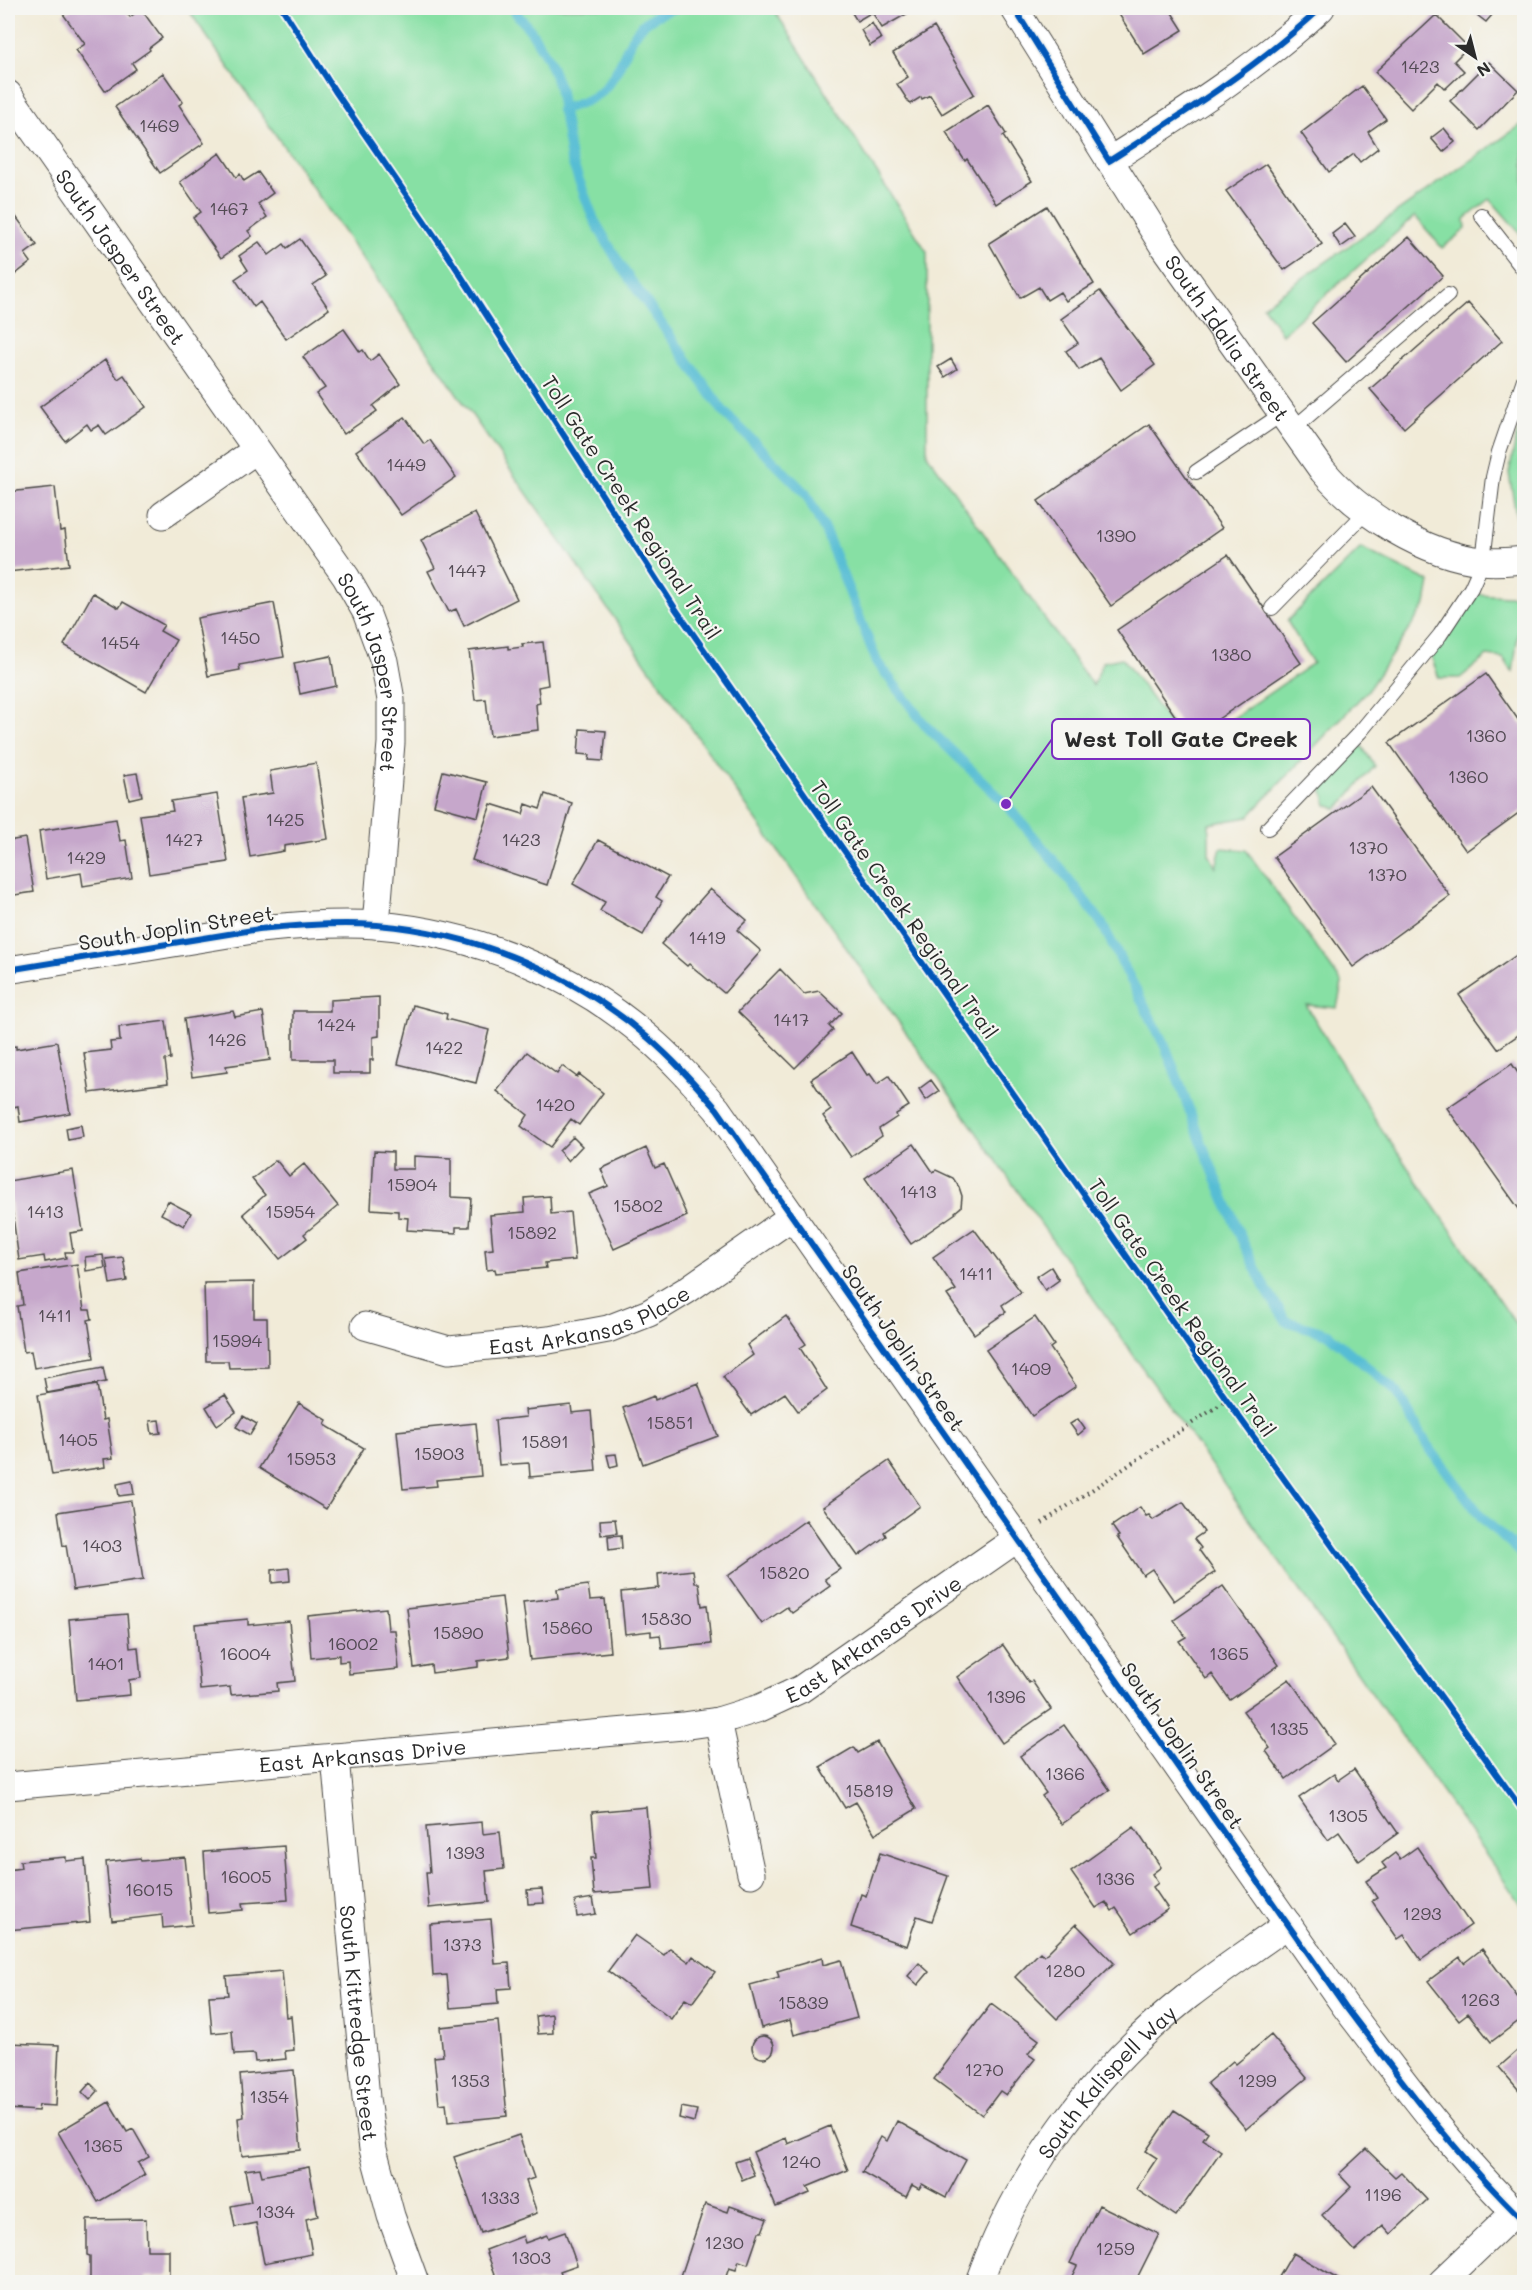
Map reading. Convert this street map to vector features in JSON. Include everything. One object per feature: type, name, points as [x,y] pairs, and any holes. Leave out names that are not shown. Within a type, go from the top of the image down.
[{"type":"street","name":"South Idalia Street","points":[[1014,8],[1164,247],[1337,488],[1384,524],[1420,542],[1455,555],[1483,561],[1524,560]]},
{"type":"street","points":[[1109,161],[1202,103],[1242,74],[1321,8]]},
{"type":"street","name":"South Jasper Street","points":[[8,94],[346,577],[366,612],[384,661],[391,700],[391,743],[376,925]]},
{"type":"street","points":[[163,515],[256,450]]},
{"type":"street","name":"South Joplin Street","points":[[8,970],[259,929],[300,924],[376,925],[420,930],[469,942],[518,958],[563,980],[606,1006],[646,1036],[684,1071],[717,1109],[1288,1924],[1398,2077],[1455,2146],[1520,2217]]},
{"type":"street","name":"East Arkansas Place","points":[[365,1326],[449,1350],[549,1341],[608,1329],[649,1313],[687,1290],[793,1216]]},
{"type":"street","name":"East Arkansas Drive","points":[[8,1786],[718,1721],[760,1708],[801,1689],[1018,1538]]},
{"type":"street","points":[[718,1721],[751,1874]]},
{"type":"street","name":"South Kittredge Street","points":[[335,1757],[366,2098],[373,2149],[391,2216],[415,2283]]},
{"type":"street","name":"South Kalispell Way","points":[[979,2283],[1014,2203],[1049,2145],[1090,2090],[1137,2041],[1188,1996],[1288,1924]]},
{"type":"street","points":[[1442,2283],[1520,2217]]},
{"type":"lane","points":[[1481,215],[1524,270]]},
{"type":"lane","points":[[1196,472],[1288,422],[1448,295]]},
{"type":"lane","points":[[1268,828],[1360,732],[1440,636],[1471,588],[1483,561],[1493,477],[1499,452],[1524,379]]},
{"type":"lane","points":[[1272,608],[1367,511]]},
{"type":"path","points":[[1018,1538],[1227,1400]]},
{"type":"green space","points":[[187,8],[773,8],[927,252],[927,454],[1093,686],[1103,662],[1122,658],[1189,749],[1313,663],[1287,621],[1361,548],[1430,582],[1426,604],[1368,690],[1248,817],[1209,824],[1209,854],[1216,867],[1221,848],[1246,850],[1342,983],[1337,1008],[1306,1005],[1380,1127],[1524,1336],[1524,1909],[668,695]]},
{"type":"green space","points":[[1524,123],[1524,238],[1490,199],[1465,219],[1466,229],[1442,248],[1415,216],[1282,334],[1263,306]]},
{"type":"green space","points":[[1524,417],[1524,438],[1521,448],[1522,521],[1517,521],[1509,473],[1516,438]]},
{"type":"green space","points":[[1477,594],[1523,597],[1513,672],[1503,658],[1487,656],[1460,678],[1439,678],[1431,656]]},
{"type":"green space","points":[[1361,745],[1375,766],[1337,809],[1327,805],[1321,785]]},
{"type":"building","points":[[73,8],[123,8],[130,17],[141,9],[162,38],[132,63],[136,69],[105,91],[76,50],[85,44],[63,14]]},
{"type":"building","points":[[849,8],[917,8],[882,28],[872,12],[857,21]]},
{"type":"building","points":[[1115,8],[1169,8],[1183,30],[1144,54]]},
{"type":"building","points":[[1468,8],[1498,8],[1486,22]]},
{"type":"building","points":[[1436,15],[1468,47],[1454,61],[1464,71],[1445,89],[1438,82],[1411,109],[1375,72]]},
{"type":"building","points":[[872,23],[881,39],[870,46],[861,30]]},
{"type":"building","points":[[934,27],[974,94],[942,114],[930,95],[922,99],[921,97],[910,104],[897,84],[908,77],[893,53]]},
{"type":"building","points":[[1489,62],[1518,90],[1479,130],[1450,101]]},
{"type":"building","points":[[163,73],[183,102],[179,105],[204,143],[160,173],[115,107]]},
{"type":"building","points":[[1362,86],[1386,119],[1368,132],[1378,148],[1360,162],[1354,154],[1329,172],[1301,133]]},
{"type":"building","points":[[988,105],[1006,134],[1003,136],[1032,181],[996,204],[967,159],[965,161],[946,132]]},
{"type":"building","points":[[1444,128],[1455,142],[1443,152],[1431,138]]},
{"type":"building","points":[[220,153],[236,177],[240,174],[244,181],[258,172],[273,193],[258,204],[267,217],[248,231],[252,236],[221,258],[193,218],[201,212],[180,182]]},
{"type":"building","points":[[1266,164],[1322,244],[1284,270],[1226,191]]},
{"type":"building","points":[[8,206],[37,245],[25,254],[31,262],[8,280]]},
{"type":"building","points":[[1047,206],[1094,284],[1066,301],[1060,292],[1047,300],[1039,287],[1020,298],[989,243]]},
{"type":"building","points":[[1345,224],[1355,237],[1341,247],[1332,234]]},
{"type":"building","points":[[1409,237],[1443,276],[1346,362],[1312,323]]},
{"type":"building","points":[[300,239],[326,276],[313,285],[329,309],[286,339],[260,302],[254,307],[235,279],[248,270],[239,256],[259,242],[269,255],[284,244],[287,248]]},
{"type":"building","points":[[1100,291],[1155,365],[1121,390],[1099,358],[1079,370],[1066,351],[1078,343],[1061,319]]},
{"type":"building","points":[[1468,303],[1502,341],[1404,428],[1370,389]]},
{"type":"building","points":[[344,329],[360,352],[363,350],[370,361],[379,354],[400,384],[373,406],[377,411],[344,434],[316,394],[325,388],[303,357]]},
{"type":"building","points":[[951,359],[957,369],[945,377],[938,367]]},
{"type":"building","points":[[105,360],[118,379],[124,375],[146,407],[106,435],[99,425],[91,430],[87,424],[65,441],[40,407]]},
{"type":"building","points":[[405,417],[424,444],[430,440],[456,477],[401,515],[356,451]]},
{"type":"building","points":[[1149,424],[1222,528],[1111,606],[1038,501]]},
{"type":"building","points":[[55,487],[60,531],[65,530],[69,565],[8,572],[8,492]]},
{"type":"building","points":[[475,513],[517,599],[464,626],[456,609],[449,612],[428,571],[435,568],[421,540]]},
{"type":"building","points":[[1228,555],[1301,663],[1190,738],[1117,630]]},
{"type":"building","points":[[93,593],[119,608],[123,602],[164,625],[160,631],[176,640],[146,692],[64,645]]},
{"type":"building","points":[[274,603],[284,657],[239,665],[240,670],[208,676],[197,618]]},
{"type":"building","points":[[543,642],[548,685],[538,687],[540,703],[536,704],[538,730],[490,736],[486,699],[475,700],[469,651],[508,646],[508,649],[523,647],[522,644]]},
{"type":"building","points":[[331,656],[336,686],[300,694],[294,663]]},
{"type":"building","points":[[1486,674],[1524,728],[1524,809],[1466,851],[1389,743]]},
{"type":"building","points":[[580,729],[606,731],[603,761],[589,760],[590,755],[578,754]]},
{"type":"building","points":[[316,763],[328,839],[284,846],[284,851],[250,857],[241,798],[273,793],[270,771]]},
{"type":"building","points":[[443,771],[487,782],[478,817],[434,805]]},
{"type":"building","points":[[137,773],[142,796],[129,799],[124,775]]},
{"type":"building","points":[[1371,787],[1450,896],[1353,967],[1274,857]]},
{"type":"building","points":[[217,794],[228,862],[149,874],[140,815],[173,811],[171,801]]},
{"type":"building","points":[[545,794],[572,803],[547,885],[472,860],[491,804],[523,814],[526,804],[540,809]]},
{"type":"building","points":[[116,819],[120,841],[126,840],[132,878],[83,886],[81,873],[46,879],[39,831]]},
{"type":"building","points":[[25,838],[34,892],[8,896],[8,841]]},
{"type":"building","points":[[598,840],[668,877],[656,897],[662,901],[643,935],[600,911],[605,902],[573,884]]},
{"type":"building","points":[[710,889],[747,920],[737,930],[761,951],[724,993],[661,944]]},
{"type":"building","points":[[1524,950],[1524,1031],[1498,1049],[1459,995]]},
{"type":"building","points":[[780,969],[804,994],[819,991],[842,1013],[829,1026],[833,1030],[795,1068],[738,1012]]},
{"type":"building","points":[[379,997],[379,1036],[373,1037],[373,1060],[370,1060],[370,1073],[333,1073],[333,1060],[293,1060],[293,1011],[330,1011],[330,1000]]},
{"type":"building","points":[[413,1005],[447,1014],[446,1019],[489,1030],[476,1083],[398,1064]]},
{"type":"building","points":[[233,1011],[235,1017],[263,1012],[270,1060],[226,1066],[227,1072],[192,1077],[184,1019]]},
{"type":"building","points":[[166,1021],[171,1059],[165,1060],[168,1083],[90,1093],[84,1053],[111,1050],[110,1042],[120,1041],[119,1027]]},
{"type":"building","points":[[57,1042],[70,1113],[20,1122],[18,1106],[8,1108],[8,1047],[16,1046],[16,1049]]},
{"type":"building","points":[[527,1052],[557,1074],[562,1066],[577,1077],[579,1074],[603,1093],[579,1125],[571,1119],[550,1147],[521,1126],[528,1115],[497,1091]]},
{"type":"building","points":[[852,1052],[867,1075],[870,1074],[877,1084],[889,1076],[909,1106],[879,1129],[882,1136],[851,1157],[823,1116],[831,1110],[811,1079]]},
{"type":"building","points":[[1512,1064],[1524,1082],[1524,1216],[1447,1108]]},
{"type":"building","points":[[931,1080],[939,1091],[926,1100],[919,1089]]},
{"type":"building","points":[[81,1125],[83,1137],[68,1140],[66,1128]]},
{"type":"building","points":[[573,1137],[582,1146],[568,1161],[559,1151]]},
{"type":"building","points":[[914,1144],[933,1172],[936,1170],[953,1178],[962,1196],[961,1207],[956,1213],[911,1244],[865,1178]]},
{"type":"building","points":[[646,1148],[655,1168],[664,1164],[687,1216],[614,1249],[589,1194],[608,1186],[601,1169]]},
{"type":"building","points":[[374,1151],[393,1152],[393,1169],[414,1169],[414,1156],[451,1158],[451,1197],[471,1198],[469,1227],[456,1227],[456,1233],[407,1230],[408,1218],[398,1217],[398,1211],[371,1209]]},
{"type":"building","points":[[276,1160],[289,1176],[304,1164],[338,1206],[304,1234],[307,1238],[280,1259],[243,1214],[265,1195],[252,1179]]},
{"type":"building","points":[[73,1170],[83,1231],[70,1233],[73,1252],[65,1252],[66,1258],[45,1262],[44,1256],[19,1260],[8,1181]]},
{"type":"building","points":[[550,1196],[551,1214],[570,1212],[575,1260],[545,1263],[546,1268],[496,1273],[495,1269],[487,1270],[485,1250],[493,1249],[490,1215],[525,1212],[524,1198]]},
{"type":"building","points":[[168,1201],[191,1213],[184,1226],[161,1214]]},
{"type":"building","points":[[974,1229],[1021,1292],[1002,1305],[1006,1312],[974,1334],[947,1295],[956,1290],[933,1257]]},
{"type":"building","points":[[103,1255],[105,1268],[86,1271],[85,1257]]},
{"type":"building","points":[[123,1257],[127,1281],[110,1284],[106,1259]]},
{"type":"building","points":[[77,1264],[84,1310],[90,1310],[92,1319],[88,1320],[94,1358],[34,1368],[31,1351],[24,1352],[17,1306],[23,1305],[19,1273]]},
{"type":"building","points":[[1051,1267],[1059,1280],[1045,1290],[1036,1277]]},
{"type":"building","points":[[254,1282],[254,1318],[267,1318],[268,1367],[229,1368],[228,1361],[206,1361],[204,1283]]},
{"type":"building","points":[[786,1316],[806,1344],[800,1348],[827,1390],[798,1411],[785,1393],[751,1415],[723,1377],[753,1355],[747,1345]]},
{"type":"building","points":[[1035,1317],[1054,1345],[1050,1348],[1076,1386],[1032,1416],[986,1350]]},
{"type":"building","points":[[103,1367],[106,1382],[47,1393],[44,1378]]},
{"type":"building","points":[[698,1383],[718,1436],[643,1464],[623,1408],[654,1396],[655,1400]]},
{"type":"building","points":[[97,1385],[103,1420],[107,1419],[113,1458],[104,1459],[105,1467],[52,1475],[38,1395]]},
{"type":"building","points":[[225,1395],[236,1412],[217,1425],[206,1407]]},
{"type":"building","points":[[299,1403],[327,1420],[325,1425],[364,1448],[326,1509],[259,1468]]},
{"type":"building","points":[[571,1405],[572,1413],[591,1411],[596,1471],[530,1477],[529,1463],[499,1465],[495,1420],[526,1417],[525,1410]]},
{"type":"building","points":[[243,1416],[257,1424],[250,1435],[236,1427]]},
{"type":"building","points":[[1078,1419],[1085,1429],[1078,1435],[1070,1424]]},
{"type":"building","points":[[159,1420],[161,1433],[152,1434],[150,1421]]},
{"type":"building","points":[[476,1423],[481,1476],[436,1480],[437,1486],[403,1489],[397,1431]]},
{"type":"building","points":[[616,1454],[618,1465],[610,1467],[607,1455]]},
{"type":"building","points":[[889,1461],[920,1506],[884,1532],[886,1536],[858,1556],[823,1507]]},
{"type":"building","points":[[132,1481],[134,1494],[119,1496],[117,1484]]},
{"type":"building","points":[[131,1501],[143,1580],[73,1590],[58,1512]]},
{"type":"building","points":[[1183,1502],[1204,1532],[1194,1539],[1215,1572],[1174,1601],[1152,1569],[1143,1575],[1112,1526],[1140,1507],[1146,1516],[1149,1515],[1153,1520]]},
{"type":"building","points":[[615,1519],[617,1533],[601,1535],[600,1520]]},
{"type":"building","points":[[806,1520],[840,1569],[825,1579],[830,1586],[792,1613],[787,1607],[762,1624],[728,1576]]},
{"type":"building","points":[[621,1535],[622,1548],[609,1550],[608,1536]]},
{"type":"building","points":[[289,1568],[290,1581],[272,1583],[272,1570]]},
{"type":"building","points":[[693,1570],[695,1583],[699,1583],[702,1606],[707,1605],[711,1644],[662,1649],[660,1635],[651,1636],[651,1631],[625,1634],[621,1592],[659,1588],[658,1574]]},
{"type":"building","points":[[588,1585],[590,1600],[605,1599],[610,1652],[530,1660],[523,1602],[558,1598],[557,1589]]},
{"type":"building","points":[[1223,1586],[1279,1665],[1230,1700],[1212,1674],[1206,1679],[1179,1641],[1186,1637],[1174,1620]]},
{"type":"building","points":[[502,1597],[509,1657],[478,1661],[478,1667],[432,1673],[431,1665],[414,1668],[407,1608]]},
{"type":"building","points":[[386,1608],[388,1630],[395,1630],[399,1669],[349,1674],[348,1661],[339,1662],[339,1655],[311,1658],[308,1616]]},
{"type":"building","points":[[127,1614],[130,1648],[138,1647],[141,1678],[129,1680],[130,1695],[76,1700],[69,1619]]},
{"type":"building","points":[[248,1619],[248,1625],[289,1621],[295,1681],[277,1683],[278,1691],[231,1695],[230,1687],[200,1690],[195,1624]]},
{"type":"building","points":[[1003,1645],[1029,1683],[1032,1681],[1051,1709],[1002,1743],[957,1677]]},
{"type":"building","points":[[1289,1679],[1335,1744],[1286,1779],[1266,1751],[1270,1748],[1243,1711]]},
{"type":"building","points":[[1064,1725],[1110,1790],[1062,1824],[1042,1796],[1046,1793],[1020,1756]]},
{"type":"building","points":[[877,1742],[916,1809],[875,1834],[856,1802],[845,1808],[820,1767],[854,1747],[858,1753]]},
{"type":"building","points":[[1354,1769],[1398,1833],[1359,1861],[1339,1832],[1328,1840],[1299,1798],[1334,1774],[1338,1780]]},
{"type":"building","points":[[646,1807],[653,1889],[594,1894],[591,1858],[596,1858],[592,1812]]},
{"type":"building","points":[[482,1822],[483,1834],[500,1832],[504,1869],[486,1871],[489,1902],[429,1908],[426,1872],[430,1872],[426,1827]]},
{"type":"building","points":[[1134,1827],[1161,1867],[1152,1874],[1158,1883],[1153,1887],[1168,1909],[1133,1933],[1116,1908],[1112,1911],[1106,1902],[1096,1908],[1071,1872]]},
{"type":"building","points":[[284,1846],[288,1900],[242,1903],[243,1910],[208,1913],[204,1852]]},
{"type":"building","points":[[1417,1847],[1471,1925],[1421,1960],[1404,1935],[1398,1939],[1372,1901],[1377,1898],[1366,1881],[1386,1868],[1382,1863],[1395,1853],[1400,1859]]},
{"type":"building","points":[[880,1853],[948,1876],[932,1921],[917,1916],[907,1946],[851,1927],[861,1894],[866,1896]]},
{"type":"building","points":[[66,1857],[66,1861],[85,1859],[90,1922],[8,1930],[8,1870],[21,1868],[20,1861]]},
{"type":"building","points":[[185,1857],[192,1925],[163,1928],[162,1915],[112,1921],[106,1862],[140,1858],[141,1861]]},
{"type":"building","points":[[542,1889],[544,1903],[528,1904],[527,1890]]},
{"type":"building","points":[[593,1898],[596,1914],[577,1917],[575,1901]]},
{"type":"building","points":[[491,1919],[495,1964],[509,1963],[511,1988],[497,1989],[498,2004],[450,2008],[447,1975],[433,1976],[430,1924]]},
{"type":"building","points":[[1076,1924],[1114,1963],[1057,2019],[1015,1977],[1040,1952],[1044,1956]]},
{"type":"building","points":[[635,1935],[664,1955],[670,1948],[689,1962],[693,1956],[715,1972],[692,2003],[685,1999],[671,2019],[608,1971]]},
{"type":"building","points":[[1482,1949],[1524,2006],[1524,2017],[1491,2042],[1468,2013],[1459,2020],[1428,1981],[1460,1957],[1464,1963]]},
{"type":"building","points":[[822,1958],[823,1965],[841,1960],[857,2018],[794,2035],[790,2020],[761,2028],[750,1985],[779,1977],[777,1971]]},
{"type":"building","points":[[919,1963],[929,1972],[918,1985],[908,1976]]},
{"type":"building","points":[[282,1971],[286,2017],[291,2016],[294,2050],[285,2051],[286,2059],[255,2062],[254,2054],[234,2055],[232,2031],[212,2033],[209,1996],[228,1995],[226,1976]]},
{"type":"building","points":[[991,2004],[1039,2040],[1028,2054],[1035,2059],[1006,2095],[1000,2091],[982,2115],[934,2079]]},
{"type":"building","points":[[552,2014],[553,2033],[538,2034],[536,2016]]},
{"type":"building","points":[[498,2021],[507,2116],[448,2122],[446,2103],[439,2104],[434,2057],[443,2056],[440,2027]]},
{"type":"building","points":[[1271,2035],[1307,2078],[1246,2129],[1207,2083],[1233,2061],[1236,2064]]},
{"type":"building","points":[[763,2036],[771,2039],[774,2047],[771,2055],[763,2058],[755,2055],[752,2047],[755,2039]]},
{"type":"building","points":[[8,2043],[59,2045],[56,2106],[39,2105],[38,2111],[8,2109]]},
{"type":"building","points":[[1524,2045],[1524,2096],[1499,2067]]},
{"type":"building","points":[[294,2070],[301,2150],[242,2156],[238,2118],[244,2117],[240,2075]]},
{"type":"building","points":[[90,2083],[98,2091],[90,2100],[82,2092]]},
{"type":"building","points":[[109,2102],[127,2132],[133,2129],[149,2157],[138,2163],[145,2175],[98,2202],[58,2132]]},
{"type":"building","points":[[681,2107],[697,2110],[694,2122],[679,2118]]},
{"type":"building","points":[[1174,2110],[1208,2132],[1203,2139],[1221,2151],[1176,2216],[1136,2189],[1157,2158],[1146,2151]]},
{"type":"building","points":[[897,2121],[966,2160],[946,2197],[922,2184],[919,2189],[912,2185],[906,2197],[862,2172],[881,2137],[887,2141]]},
{"type":"building","points":[[830,2126],[848,2170],[807,2187],[810,2193],[776,2207],[753,2152],[786,2138],[788,2144]]},
{"type":"building","points":[[519,2135],[534,2178],[526,2181],[537,2213],[481,2233],[454,2157]]},
{"type":"building","points":[[1366,2149],[1395,2177],[1401,2172],[1427,2200],[1391,2234],[1383,2225],[1355,2251],[1322,2215],[1351,2187],[1339,2174]]},
{"type":"building","points":[[747,2158],[754,2175],[742,2180],[735,2162]]},
{"type":"building","points":[[309,2167],[318,2216],[306,2219],[312,2254],[264,2263],[256,2223],[235,2227],[231,2206],[251,2202],[245,2170],[260,2168],[262,2176]]},
{"type":"building","points":[[705,2204],[728,2212],[730,2206],[767,2219],[762,2232],[759,2232],[748,2264],[739,2261],[736,2270],[729,2268],[724,2282],[690,2282],[680,2279]]},
{"type":"building","points":[[1099,2205],[1159,2234],[1135,2282],[1069,2282],[1077,2266],[1070,2263]]},
{"type":"building","points":[[146,2219],[147,2250],[169,2250],[169,2276],[146,2277],[146,2282],[90,2282],[87,2220]]},
{"type":"building","points":[[565,2232],[577,2265],[560,2271],[563,2282],[498,2282],[486,2250],[523,2236],[525,2243],[547,2235],[548,2238]]},
{"type":"building","points":[[1293,2253],[1341,2281],[1276,2282]]},
{"type":"waterway","points":[[512,8],[531,31],[548,59],[559,87],[571,159],[594,220],[622,268],[723,411],[806,494],[826,533],[877,662],[925,725],[1006,804],[1060,868],[1101,922],[1166,1048],[1206,1154],[1242,1240],[1264,1286],[1286,1321],[1328,1334],[1397,1392],[1427,1445],[1483,1519],[1524,1556]]},
{"type":"waterway","points":[[561,110],[584,102],[600,93],[613,76],[630,42],[645,23],[676,8]]},
{"type":"cycle path","name":"Toll Gate Creek Regional Trail","points":[[282,8],[335,91],[447,254],[675,608],[1227,1400],[1524,1812]]},
{"type":"cycle path","points":[[1014,8],[1109,161],[1245,70],[1321,8]]},
{"type":"cycle path","points":[[8,970],[259,929],[318,924],[377,925],[414,929],[450,937],[521,960],[587,994],[618,1014],[647,1037],[675,1063],[717,1109],[1345,2006],[1453,2144],[1524,2221]]},
{"type":"place","name":"West Toll Gate Creek","points":[[1006,804]]}]
